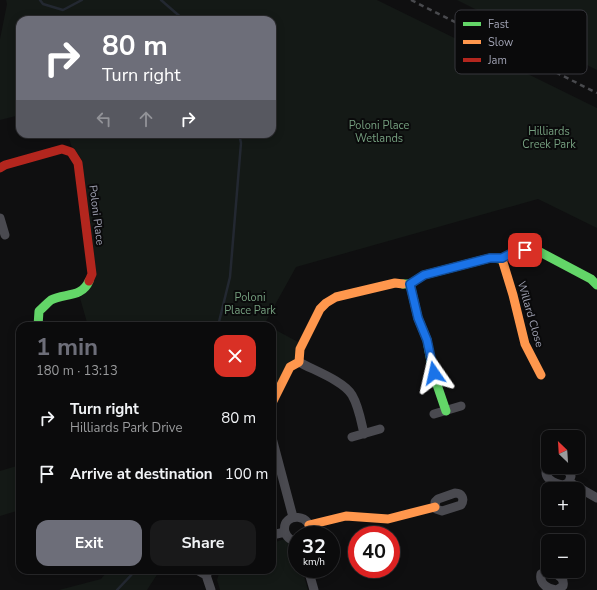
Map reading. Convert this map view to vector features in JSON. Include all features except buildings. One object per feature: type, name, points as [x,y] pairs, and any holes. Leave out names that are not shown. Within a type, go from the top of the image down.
[{"type":"street","name":"Poloni Place","points":[[0,168],[5,165],[62,150],[71,152],[78,162],[92,274],[88,284],[78,293],[51,300],[39,311],[38,322]]},
{"type":"street","points":[[0,218],[5,235]]},
{"type":"street","points":[[299,362],[300,349],[320,309],[336,297],[395,283],[410,284],[424,275],[490,258],[502,258],[512,253],[525,250],[540,252],[591,279],[597,285]]},
{"type":"street","name":"Willard Close","points":[[502,258],[525,344],[541,375]]},
{"type":"street","points":[[410,284],[418,318],[427,340],[435,378],[446,411]]},
{"type":"street","points":[[276,395],[290,367],[299,362]]},
{"type":"street","points":[[299,362],[341,384],[351,393],[357,406],[364,434]]},
{"type":"street","points":[[434,414],[461,406]]},
{"type":"street","points":[[352,437],[380,429]]},
{"type":"street","points":[[276,452],[294,517]]},
{"type":"street","points":[[545,474],[548,479],[554,482]]},
{"type":"street","points":[[569,482],[570,474]]},
{"type":"street","points":[[585,491],[597,498]]},
{"type":"street","points":[[288,537],[285,532],[286,524],[294,517],[304,519],[309,525],[346,516],[388,519],[435,507]]},
{"type":"street","points":[[276,534],[285,532]]},
{"type":"street","points":[[208,574],[210,590]]},
{"type":"street","points":[[311,578],[314,590]]},
{"type":"street","points":[[541,578],[543,584],[554,590],[561,589],[563,580],[562,578]]},
{"type":"green space","name":"Poloni Place Wetlands","points":[[6,0],[377,0],[455,38],[455,74],[528,74],[597,108],[597,228],[538,199],[296,267],[266,322],[87,322],[80,298],[91,287],[82,160],[71,145],[69,138],[276,138],[276,16],[16,16],[16,116],[0,120],[0,39],[7,4]]},
{"type":"green space","points":[[457,0],[597,0],[597,70],[587,65],[587,10],[477,10]]},
{"type":"green space","name":"Poloni Place Park","points":[[276,330],[298,342],[295,358],[276,386]]},
{"type":"green space","points":[[16,466],[16,511],[0,516],[0,471]]},
{"type":"green space","points":[[285,539],[288,540],[288,578],[305,578],[308,590],[220,590],[217,580],[219,574],[276,574],[276,542]]},
{"type":"green space","points":[[105,574],[157,574],[147,590],[59,590],[101,579]]},
{"type":"waterway","points":[[40,0],[43,4],[63,10],[82,0]]},
{"type":"waterway","points":[[161,0],[179,16]]},
{"type":"waterway","points":[[219,322],[230,277],[241,143],[240,138]]},
{"type":"waterway","points":[[117,590],[132,574]]},
{"type":"railway","points":[[411,0],[455,22]]},
{"type":"railway","points":[[559,74],[597,93]]},
{"type":"traffic: fast","points":[[403,284],[410,284],[424,275],[490,258],[502,259],[512,253],[525,250],[540,252],[591,279],[597,285]]},
{"type":"traffic: fast","points":[[38,322],[39,311],[51,300],[77,293],[82,290],[89,281]]},
{"type":"traffic: fast","points":[[410,284],[418,318],[427,340],[433,373],[446,411]]},
{"type":"traffic: slow","points":[[502,259],[513,295],[525,344],[541,375]]},
{"type":"traffic: slow","points":[[276,395],[290,367],[299,362],[300,349],[320,309],[326,303],[336,297],[395,283],[403,284]]},
{"type":"traffic: slow","points":[[309,525],[346,516],[388,519],[435,507]]},
{"type":"traffic: jam","points":[[0,168],[5,165],[62,149],[71,152],[78,163],[92,274],[89,281]]},
{"type":"route","points":[[434,373],[427,340],[418,318],[410,284],[424,275],[490,258],[502,258],[512,253],[525,250]]},
{"type":"park label","name":"Hilliards Creek Park","points":[[549,137]]}]
